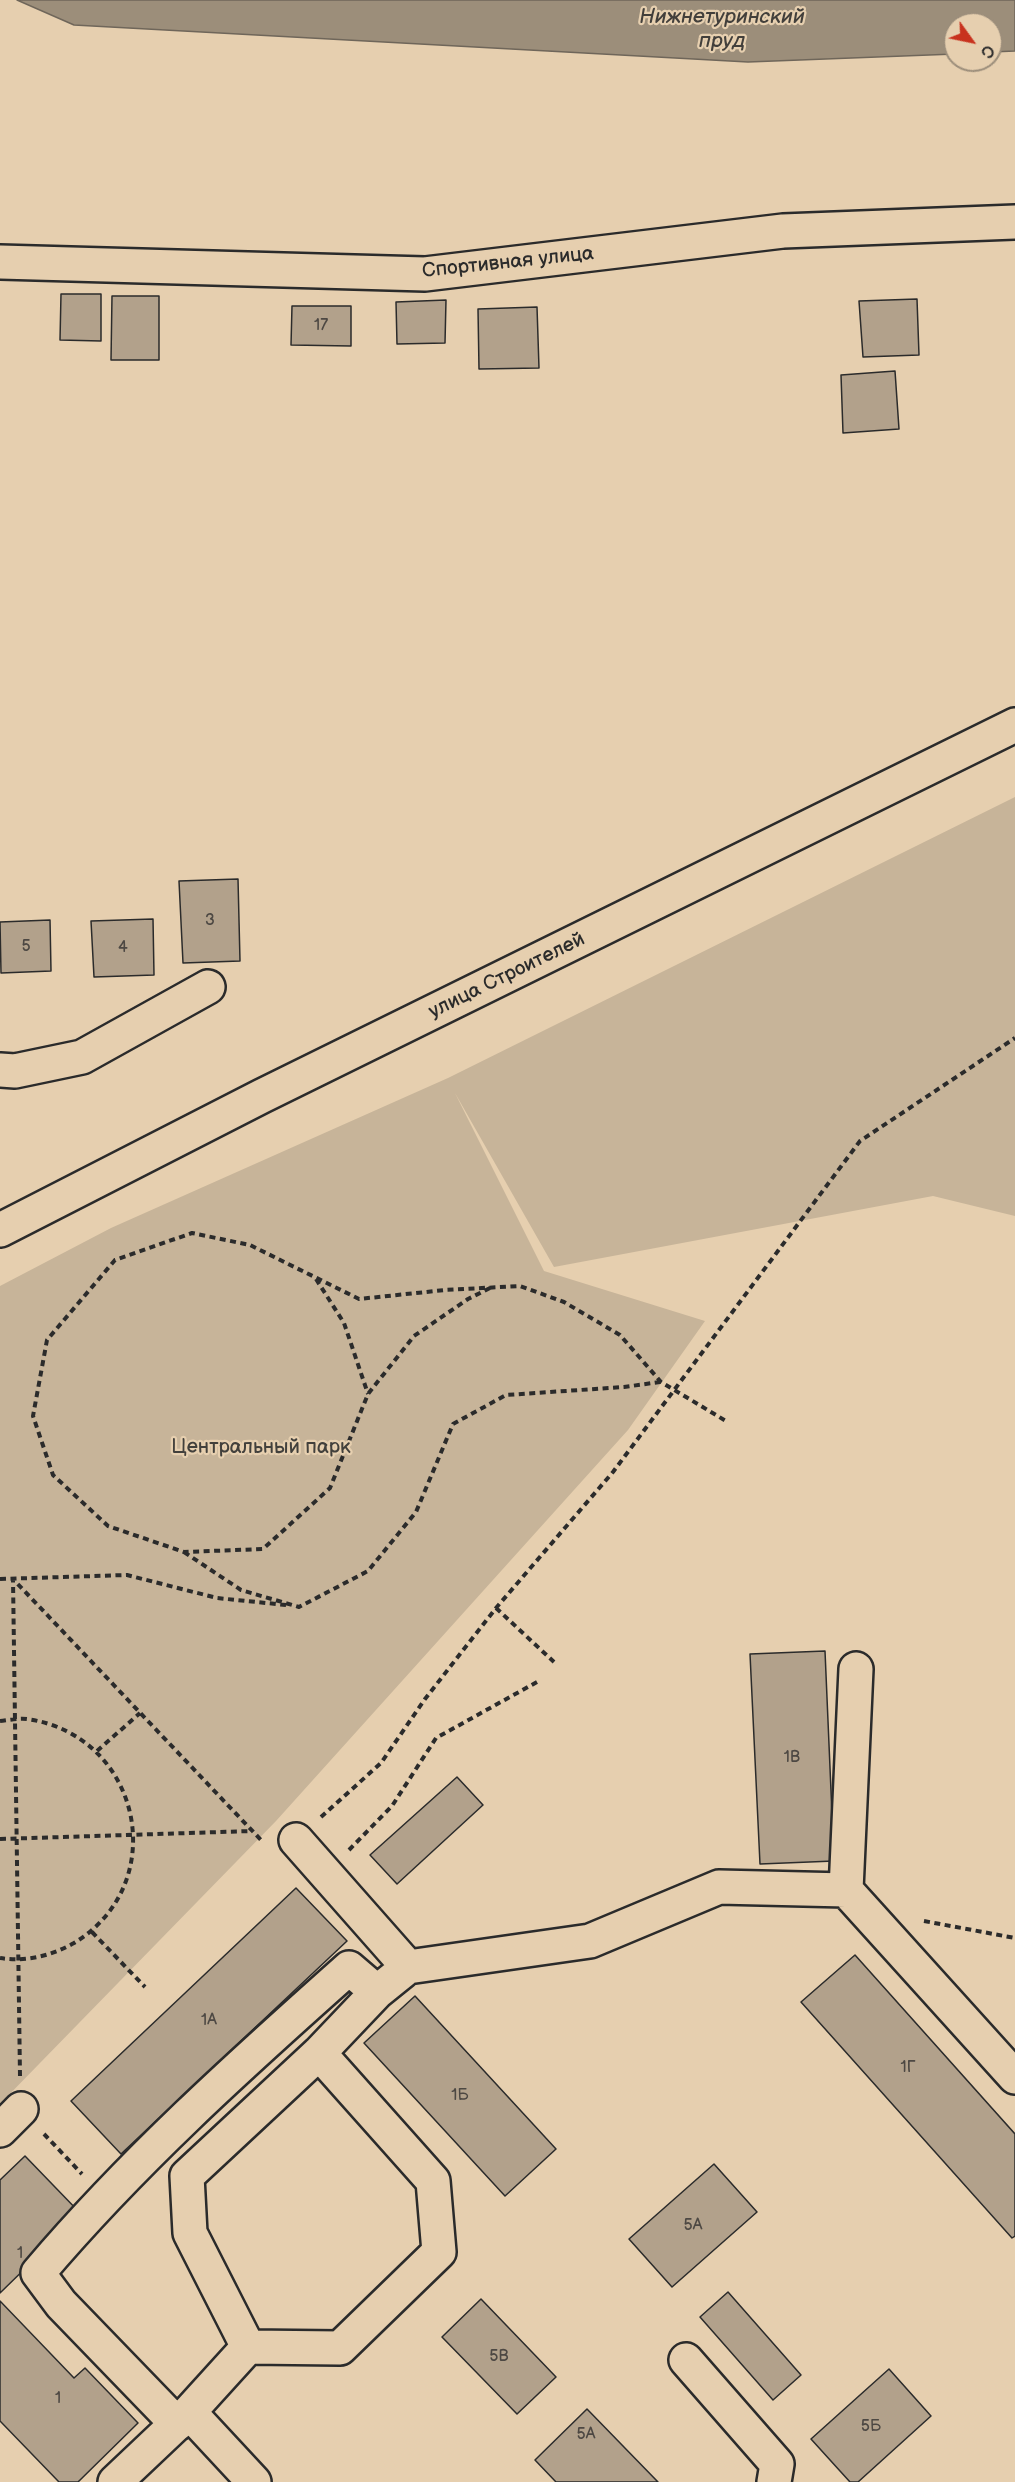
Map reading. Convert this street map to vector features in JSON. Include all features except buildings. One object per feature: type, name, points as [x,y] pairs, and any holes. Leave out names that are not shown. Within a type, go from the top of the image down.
[{"type":"street","name":"Спортивная улица","points":[[0,262],[425,274],[783,231],[1015,222]]},
{"type":"street","name":"улица Строителей","points":[[0,1230],[273,1091],[1015,725]]},
{"type":"street","points":[[0,1070],[15,1071],[82,1058],[208,987]]},
{"type":"street","points":[[856,1670],[846,1890],[1015,2077]]},
{"type":"street","points":[[280,1842],[326,1874],[408,1967]]},
{"type":"street","points":[[248,2347],[190,2233],[187,2176],[320,2053],[377,1992],[408,1967],[590,1941],[719,1887],[846,1890]]},
{"type":"street","points":[[254,2482],[61,2304],[38,2273],[87,2215],[258,2049],[349,1968],[377,1992]]},
{"type":"street","points":[[114,2482],[183,2418],[248,2347],[340,2348],[439,2252],[433,2181],[320,2053]]},
{"type":"street","points":[[686,2360],[777,2464],[774,2482]]},
{"type":"path","points":[[0,1839],[252,1831],[280,1842],[381,1763],[425,1699],[495,1608],[613,1472],[860,1141],[1015,1038]]},
{"type":"path","points":[[299,1607],[240,1590],[184,1552],[108,1526],[53,1475],[33,1416],[47,1340],[115,1260],[192,1233],[250,1245],[359,1299],[445,1290],[520,1287],[564,1302],[620,1335],[660,1382],[726,1421]]},
{"type":"path","points":[[316,1278],[344,1323],[368,1394]]},
{"type":"path","points":[[184,1552],[263,1549],[330,1488],[368,1394],[414,1336],[468,1299],[490,1288]]},
{"type":"path","points":[[0,1579],[128,1575],[217,1598],[299,1607],[368,1571],[416,1512],[453,1424],[506,1395],[624,1387],[660,1382]]},
{"type":"path","points":[[13,1579],[252,1831]]},
{"type":"path","points":[[13,1579],[19,1960],[10,2120],[105,2198]]},
{"type":"path","points":[[495,1608],[554,1662]]},
{"type":"path","points":[[326,1874],[392,1806],[436,1738],[537,1682]]},
{"type":"path","points":[[97,1751],[140,1713]]},
{"type":"path","points":[[0,1720],[26,1719],[64,1729],[97,1751],[121,1784],[133,1822],[133,1863],[118,1901],[92,1932],[57,1953],[19,1960],[0,1958]]},
{"type":"path","points":[[922,1921],[1015,1938]]},
{"type":"path","points":[[92,1932],[146,1987]]},
{"type":"green space","name":"Центральный парк","points":[[1015,797],[1015,1216],[933,1196],[554,1267],[455,1093],[544,1271],[705,1321],[628,1430],[276,1821],[0,2104],[0,1286],[111,1228],[448,1078]]},
{"type":"water","name":"Нижнетуринский пруд","points":[[17,0],[1015,0],[1015,51],[1003,52],[1003,12],[943,12],[943,54],[748,62],[74,25]]}]
